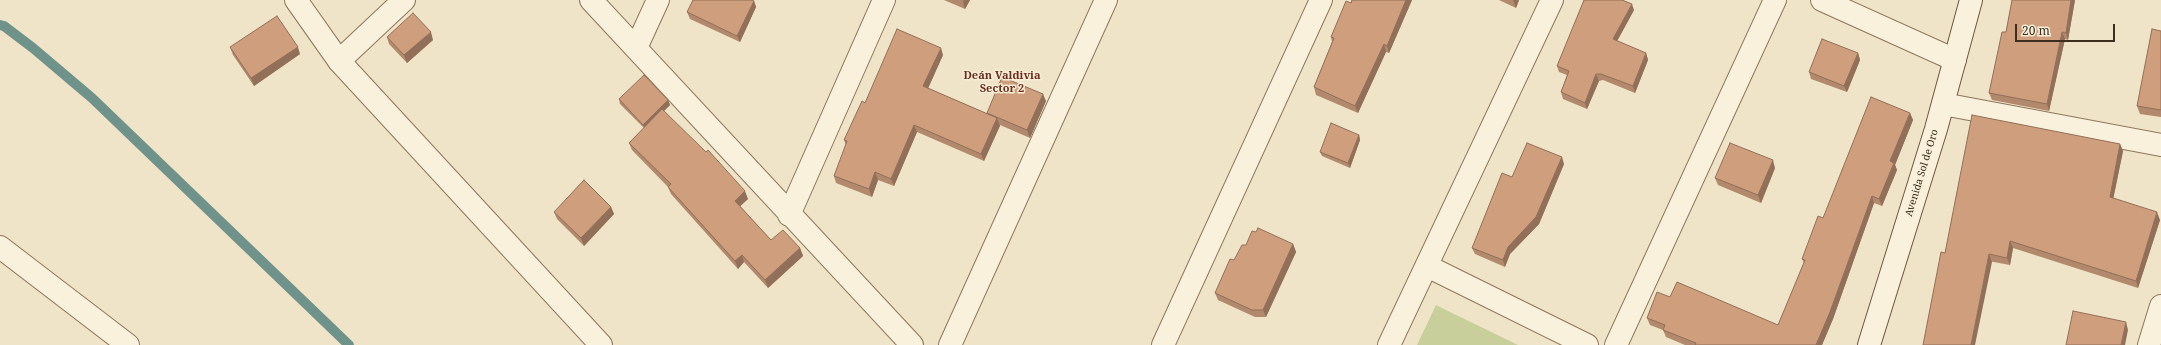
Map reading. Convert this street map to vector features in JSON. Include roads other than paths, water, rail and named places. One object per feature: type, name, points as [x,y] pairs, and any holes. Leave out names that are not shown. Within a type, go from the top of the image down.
[{"type":"street","points":[[296,0],[339,61],[601,345]]},
{"type":"street","points":[[339,61],[404,0]]},
{"type":"street","points":[[591,0],[911,345]]},
{"type":"street","points":[[636,48],[658,0]]},
{"type":"street","points":[[790,215],[884,0]]},
{"type":"street","points":[[950,345],[1106,0]]},
{"type":"street","points":[[1162,345],[1321,0]]},
{"type":"street","points":[[1389,345],[1552,0]]},
{"type":"street","points":[[1616,345],[1775,0]]},
{"type":"street","points":[[1822,0],[1955,60]]},
{"type":"street","name":"Avenida Sol de Oro","points":[[1869,345],[1943,104],[1971,0]]},
{"type":"street","points":[[1943,104],[2161,145]]},
{"type":"street","points":[[0,247],[128,345]]},
{"type":"street","points":[[1427,266],[1587,345]]},
{"type":"street","points":[[2149,345],[2161,306]]},
{"type":"waterway","points":[[0,25],[4,26],[33,48],[92,98],[349,345]]},
{"type":"district","name":"Deán Valdivia Sector 2","points":[[1002,82]]}]
